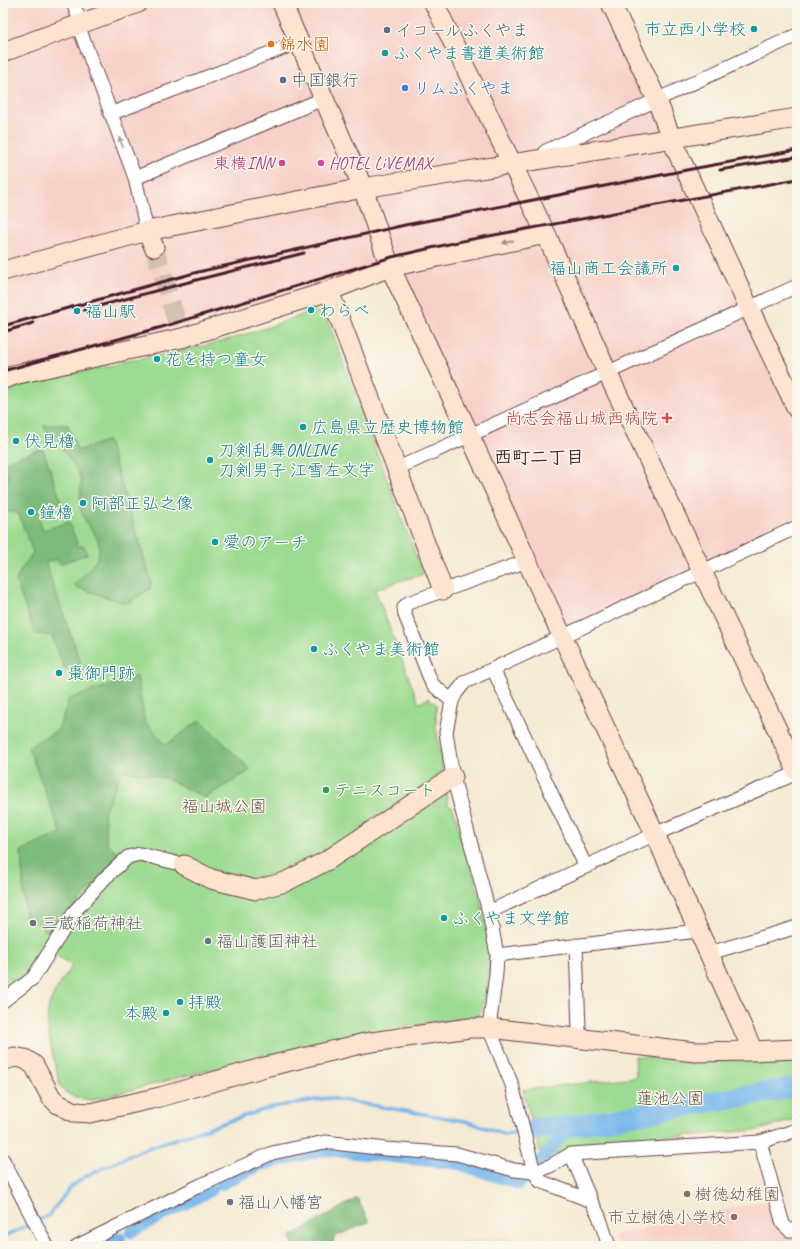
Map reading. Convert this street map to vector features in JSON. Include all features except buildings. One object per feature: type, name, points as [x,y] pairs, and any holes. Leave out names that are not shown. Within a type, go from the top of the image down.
[{"type":"street","points":[[73,3],[78,16],[78,26],[134,178],[150,239]]},
{"type":"street","points":[[3,52],[138,3]]},
{"type":"street","points":[[282,3],[364,188],[390,267],[655,834],[753,1051]]},
{"type":"street","points":[[434,3],[513,164],[546,234],[607,372],[797,772],[655,834],[489,912]]},
{"type":"street","points":[[611,3],[657,100],[671,138],[797,409]]},
{"type":"street","points":[[546,159],[546,151],[797,35]]},
{"type":"street","points":[[110,114],[299,42]]},
{"type":"street","points":[[134,178],[325,98]]},
{"type":"street","points":[[3,271],[150,239],[364,188],[797,118]]},
{"type":"street","points":[[3,379],[180,333],[329,291],[390,267],[546,234]]},
{"type":"street","points":[[396,469],[797,286]]},
{"type":"street","points":[[329,291],[443,590]]},
{"type":"street","points":[[591,1201],[540,1180],[534,1172],[512,1085],[489,1028],[497,955],[489,912],[454,777],[446,732],[452,701],[456,693],[465,682],[797,527]]},
{"type":"street","points":[[452,701],[432,684],[405,615],[404,607],[408,603],[527,561]]},
{"type":"street","points":[[493,669],[586,867]]},
{"type":"street","points":[[3,1001],[33,978],[75,911],[105,878],[128,857],[140,854],[184,865],[211,879],[256,890],[285,882],[328,860],[454,777]]},
{"type":"street","points":[[710,953],[797,927]]},
{"type":"street","points":[[497,955],[689,932],[698,928]]},
{"type":"street","points":[[576,946],[578,1038]]},
{"type":"street","points":[[3,1061],[14,1057],[25,1059],[34,1065],[51,1097],[58,1104],[74,1112],[90,1114],[160,1097],[265,1067],[365,1043],[469,1028],[489,1028],[695,1052],[753,1051],[797,1048]]},
{"type":"street","points":[[77,1246],[201,1185],[272,1153],[325,1142],[386,1149],[457,1154],[514,1170],[534,1172],[550,1166],[571,1154],[760,1142],[797,1130]]},
{"type":"street","points":[[760,1142],[783,1224],[789,1230],[797,1230]]},
{"type":"street","points":[[571,1154],[599,1216],[609,1246]]},
{"type":"street","points":[[3,1160],[47,1246]]},
{"type":"shaded area","points":[[3,3],[611,3],[797,400],[797,525],[564,635],[391,266],[3,379]]},
{"type":"shaded area","name":"市立樹徳小学校","points":[[771,1199],[781,1235],[797,1236],[797,1246],[617,1246],[613,1236]]},
{"type":"shaded area","points":[[507,1238],[521,1241],[528,1246],[445,1246],[445,1242]]},
{"type":"green space","name":"福山城公園","points":[[315,310],[325,315],[332,331],[423,574],[375,590],[419,704],[428,698],[436,704],[436,727],[448,805],[453,808],[457,819],[478,892],[487,935],[489,957],[485,999],[477,1018],[464,1021],[439,1022],[365,1033],[242,1064],[204,1071],[92,1100],[78,1098],[66,1092],[60,1085],[51,1045],[48,1023],[49,1006],[51,1001],[56,990],[72,966],[59,957],[42,949],[35,965],[27,975],[3,994],[3,393],[31,383],[55,377],[114,365],[125,361],[142,359],[213,344],[260,330]]},
{"type":"green space","points":[[44,425],[68,425],[77,449],[79,450],[108,441],[151,580],[150,589],[129,602],[124,603],[76,587],[75,584],[96,561],[99,546],[96,536],[81,511],[81,480],[79,475],[65,452],[44,428]]},
{"type":"green space","points":[[43,449],[62,504],[37,513],[42,529],[44,530],[69,522],[78,546],[84,546],[87,554],[60,564],[56,559],[47,562],[46,565],[80,661],[80,664],[66,669],[64,668],[52,636],[35,634],[16,582],[21,570],[33,552],[18,513],[3,511],[3,484],[8,482],[3,463]]},
{"type":"green space","points":[[137,676],[145,722],[166,745],[200,720],[251,770],[205,798],[165,778],[122,770],[104,813],[107,843],[121,857],[49,933],[25,915],[21,851],[61,833],[28,747],[58,730],[69,699]]},
{"type":"green space","name":"蓮池公園","points":[[635,1056],[696,1061],[736,1061],[777,1059],[797,1056],[797,1119],[758,1130],[591,1143],[542,1159],[523,1090],[636,1077]]},
{"type":"green space","points":[[357,1198],[369,1222],[334,1237],[333,1246],[293,1246],[291,1236]]},
{"type":"waterway","points":[[534,1129],[570,1126],[797,1087]]},
{"type":"waterway","points":[[3,1237],[48,1216],[72,1186],[86,1176],[142,1150],[272,1107],[329,1098],[465,1121],[505,1134],[517,1132]]},
{"type":"waterway","points":[[540,1162],[570,1126]]},
{"type":"waterway","points":[[222,1184],[260,1165],[326,1150],[459,1164],[519,1184],[526,1177]]},
{"type":"waterway","points":[[131,1232],[212,1190]]},
{"type":"waterway","points":[[104,1246],[120,1238]]},
{"type":"tunnel","points":[[154,247],[179,329]]},
{"type":"railway","points":[[3,326],[198,272],[405,225],[797,150]]},
{"type":"railway","points":[[720,170],[797,157]]},
{"type":"railway","points":[[3,371],[162,327],[392,257],[462,241],[797,179]]},
{"type":"railway","points":[[84,310],[304,253]]},
{"type":"railway","points":[[3,332],[33,323]]},
{"type":"place","name":"市立西小学校","points":[[754,29]]},
{"type":"place","name":"イコールふくやま","points":[[387,30]]},
{"type":"place","name":"錦水園","points":[[271,44]]},
{"type":"place","name":"ふくやま書道美術館","points":[[385,53]]},
{"type":"place","name":"中国銀行","points":[[283,80]]},
{"type":"place","name":"リムふくやま","points":[[405,88]]},
{"type":"place","name":"東横INN","points":[[282,163]]},
{"type":"place","name":"HOTEL LiVEMAX","points":[[321,163]]},
{"type":"place","name":"福山商工会議所","points":[[676,268]]},
{"type":"place","name":"わらべ","points":[[311,310]]},
{"type":"place","name":"福山駅","points":[[77,311]]},
{"type":"place","name":"花を持つ童女","points":[[157,359]]},
{"type":"place","name":"尚志会福山城西病院","points":[[667,418]]},
{"type":"place","name":"広島県立歴史博物館","points":[[303,427]]},
{"type":"place","name":"伏見櫓","points":[[16,441]]},
{"type":"place","name":"刀剣乱舞ONLINE 刀剣男子 江雪左文字","points":[[210,460]]},
{"type":"place","name":"阿部正弘之像","points":[[83,503]]},
{"type":"place","name":"鐘櫓","points":[[31,512]]},
{"type":"place","name":"愛のアーチ","points":[[215,542]]},
{"type":"place","name":"ふくやま美術館","points":[[314,649]]},
{"type":"place","name":"棗御門跡","points":[[59,673]]},
{"type":"place","name":"テニスコート","points":[[326,790]]},
{"type":"place","name":"ふくやま文学館","points":[[444,918]]},
{"type":"place","name":"三蔵稲荷神社","points":[[33,923]]},
{"type":"place","name":"福山護国神社","points":[[208,941]]},
{"type":"place","name":"拝殿","points":[[180,1002]]},
{"type":"place","name":"本殿","points":[[166,1013]]},
{"type":"place","name":"樹徳幼稚園","points":[[687,1194]]},
{"type":"place","name":"福山八幡宮","points":[[230,1202]]},
{"type":"place","name":"市立樹徳小学校","points":[[734,1217]]},
{"type":"district","name":"西町二丁目","points":[[539,457]]}]
